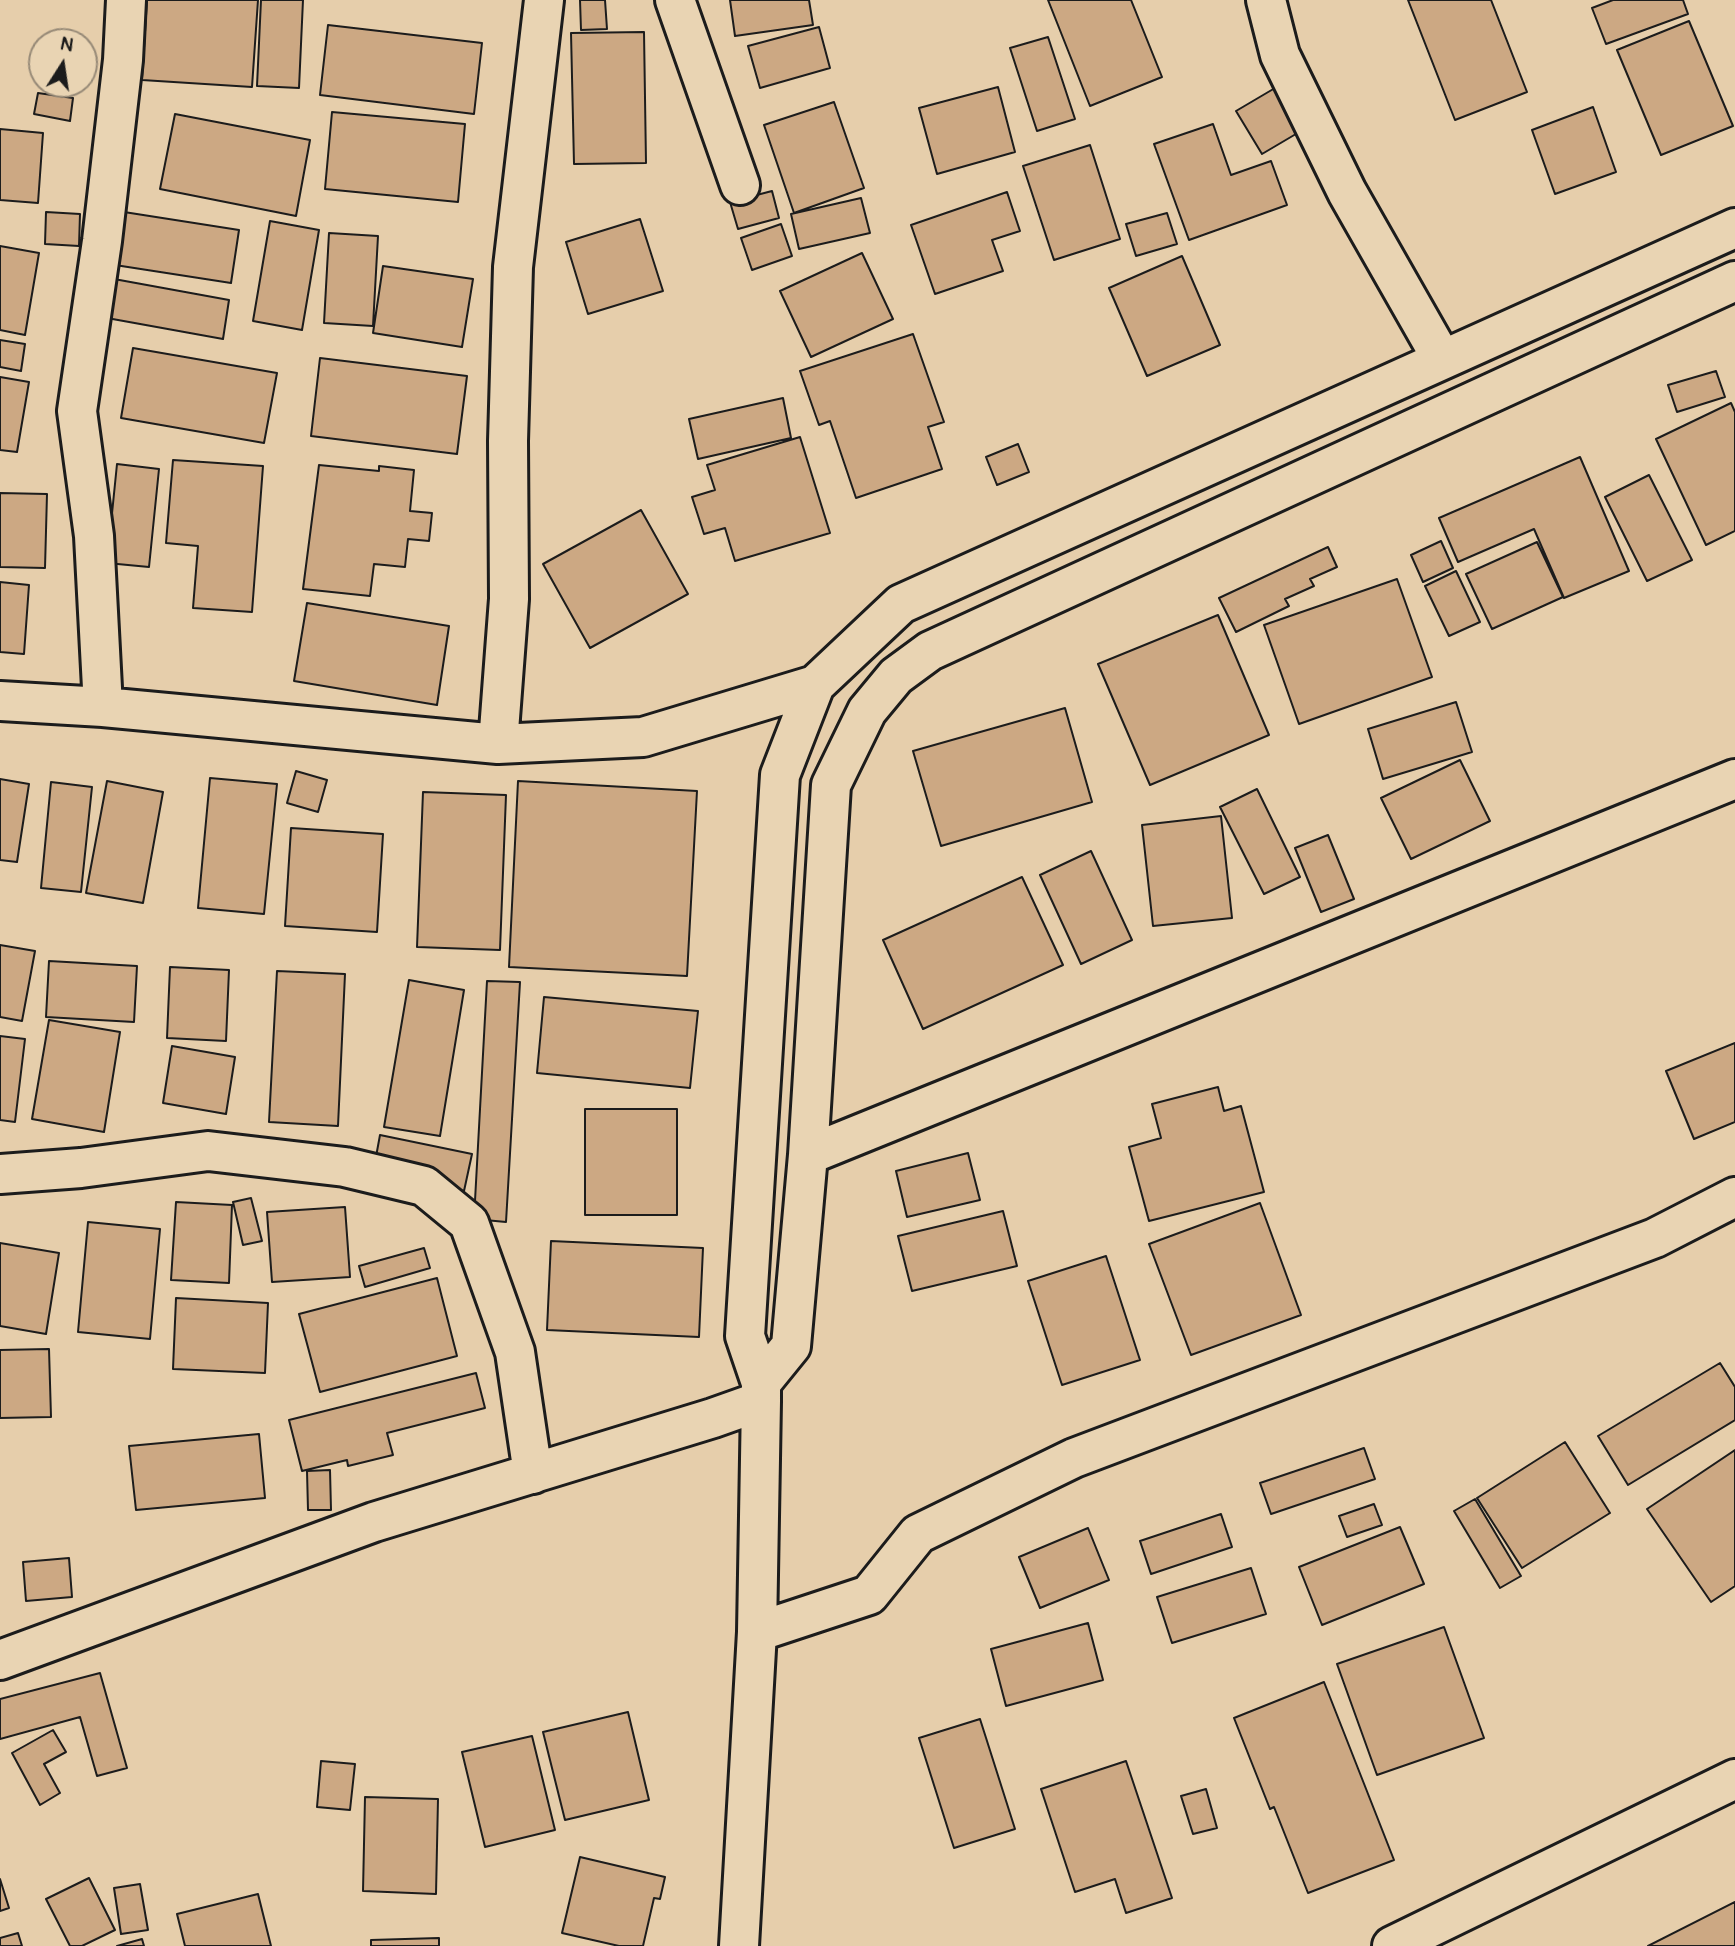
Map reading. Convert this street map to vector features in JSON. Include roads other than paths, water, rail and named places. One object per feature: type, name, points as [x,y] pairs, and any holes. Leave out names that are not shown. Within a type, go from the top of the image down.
[{"type":"street","points":[[103,707],[94,536],[77,411],[104,228],[123,60],[126,0]]},
{"type":"street","points":[[498,744],[509,599],[508,442],[513,267],[544,0]]},
{"type":"street","points":[[675,0],[740,185]]},
{"type":"street","points":[[1266,0],[1280,55],[1347,191],[1442,359]]},
{"type":"street","points":[[739,1946],[757,1632],[761,1392],[745,1336],[779,775],[815,685],[901,604],[1735,228]]},
{"type":"street","points":[[0,1660],[374,1522],[533,1474],[761,1392],[791,1346],[808,1155],[831,785],[867,711],[896,676],[930,651],[1735,281]]},
{"type":"street","points":[[0,701],[103,707],[498,744],[643,737],[815,685]]},
{"type":"street","points":[[808,1155],[1735,779]]},
{"type":"street","points":[[0,1174],[81,1168],[208,1151],[345,1167],[424,1186],[469,1223],[515,1352],[533,1474]]},
{"type":"street","points":[[757,1632],[869,1595],[918,1534],[1074,1458],[1655,1238],[1735,1197]]},
{"type":"street","points":[[1392,1946],[1735,1779]]}]
